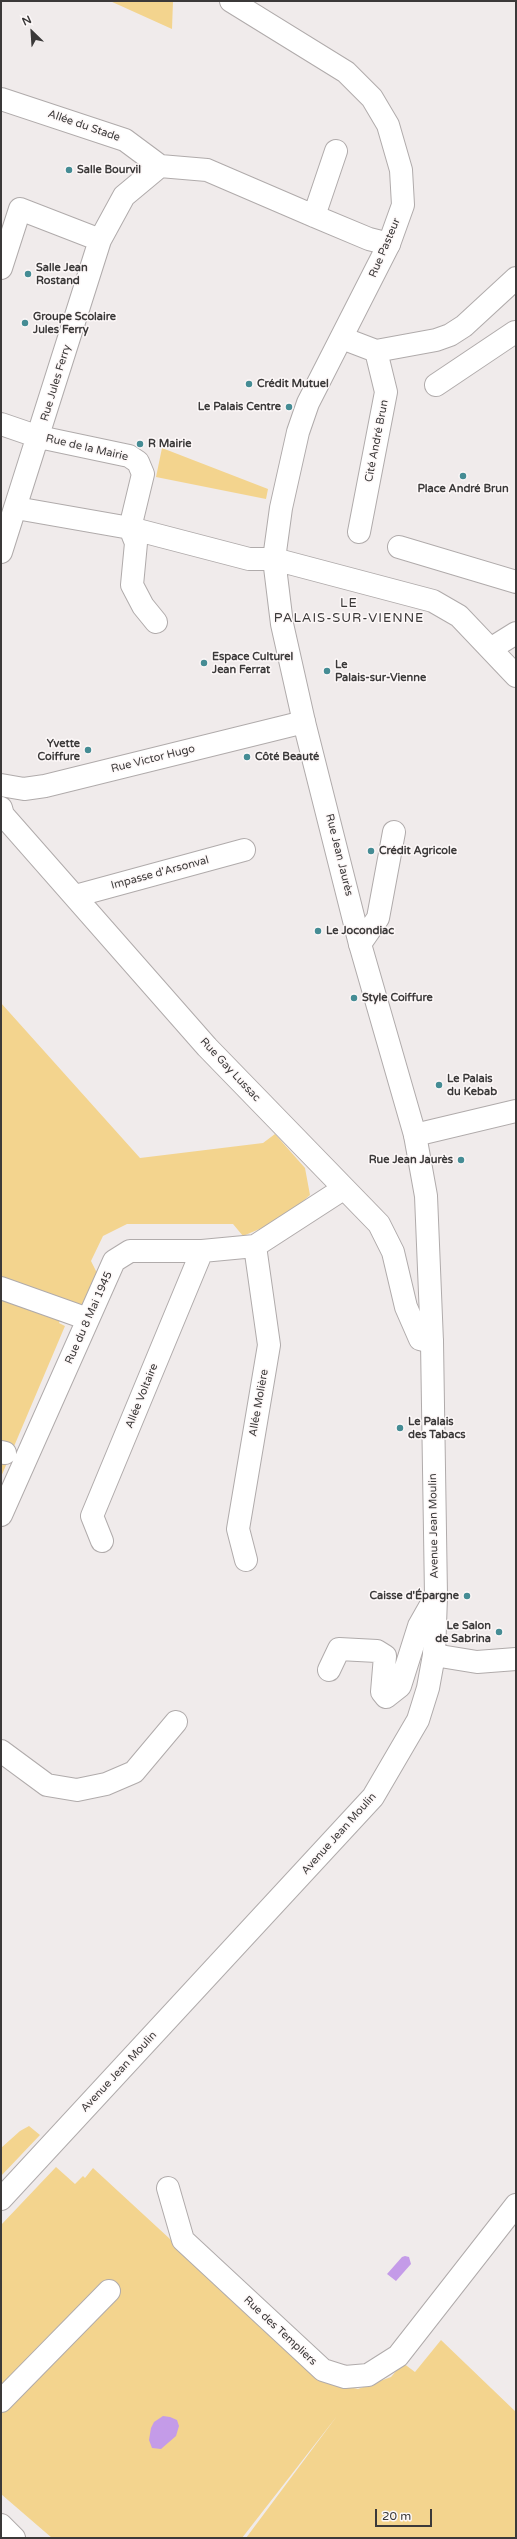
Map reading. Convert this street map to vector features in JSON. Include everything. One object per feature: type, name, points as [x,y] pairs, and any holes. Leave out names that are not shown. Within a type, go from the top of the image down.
[{"type":"street","name":"Rue Pasteur","points":[[231,1],[346,72],[372,98],[388,125],[401,170],[403,205],[389,244],[308,403],[298,432],[280,514],[274,559]]},
{"type":"street","name":"Allée du Stade","points":[[1,99],[125,140],[160,166]]},
{"type":"street","points":[[314,216],[336,151]]},
{"type":"street","points":[[160,166],[206,170],[314,216],[369,238],[389,244]]},
{"type":"street","name":"Rue Jules Ferry","points":[[1,552],[39,437],[100,240],[124,196],[160,166]]},
{"type":"street","points":[[1,268],[20,209],[100,240]]},
{"type":"street","points":[[342,338],[376,351],[436,340],[450,335],[464,326],[516,278]]},
{"type":"street","points":[[436,385],[514,332]]},
{"type":"street","name":"Cité André Brun","points":[[359,532],[386,392],[376,351]]},
{"type":"street","name":"Rue de la Mairie","points":[[1,424],[39,437],[129,456],[138,462],[143,474],[130,528]]},
{"type":"street","points":[[16,508],[130,528],[249,559],[274,559],[434,601],[460,616],[492,648],[516,676]]},
{"type":"street","points":[[130,528],[136,543],[132,585],[143,606],[156,622]]},
{"type":"street","points":[[398,547],[516,582]]},
{"type":"street","name":"Rue Jean Jaurès","points":[[274,559],[282,624],[304,722],[360,944],[415,1135],[426,1196],[432,1342]]},
{"type":"street","points":[[492,648],[516,634]]},
{"type":"street","name":"Rue Victor Hugo","points":[[1,785],[24,789],[44,786],[304,722]]},
{"type":"street","name":"Rue Gay Lussac","points":[[1,808],[3,815],[207,1047],[343,1189],[379,1224],[393,1252],[406,1307],[420,1339],[432,1342]]},
{"type":"street","points":[[360,944],[378,918],[394,832]]},
{"type":"street","name":"Impasse d'Arsonval","points":[[75,896],[244,850]]},
{"type":"street","points":[[415,1135],[516,1111]]},
{"type":"street","name":"Rue du 8 Mai 1945","points":[[1,1515],[114,1261],[130,1251],[202,1251],[255,1246],[343,1189]]},
{"type":"street","name":"Allée Molière","points":[[246,1560],[238,1529],[269,1345],[255,1246]]},
{"type":"street","name":"Allée Voltaire","points":[[102,1541],[92,1516],[202,1251]]},
{"type":"street","points":[[1,1288],[88,1319]]},
{"type":"street","name":"Avenue Jean Moulin","points":[[1,2198],[374,1797],[418,1720],[428,1688],[434,1655],[436,1596],[432,1342]]},
{"type":"street","points":[[328,1670],[339,1649],[377,1651],[385,1656],[382,1692],[386,1697],[400,1686],[419,1626],[436,1596]]},
{"type":"street","points":[[434,1655],[477,1662],[516,1659]]},
{"type":"street","points":[[4,1759],[47,1785],[77,1790],[106,1784],[134,1772],[176,1722]]},
{"type":"street","name":"Rue des Templiers","points":[[168,2188],[183,2240],[323,2370],[345,2378],[368,2375],[398,2356],[516,2205]]},
{"type":"street","points":[[1,2401],[109,2291]]},
{"type":"street","points":[[1,2525],[14,2538]]},
{"type":"shaded area","points":[[110,1],[173,1],[172,29]]},
{"type":"shaded area","points":[[162,448],[268,489],[266,499],[156,477]]},
{"type":"shaded area","points":[[1,1003],[140,1158],[263,1143],[275,1134],[305,1168],[310,1195],[283,1219],[243,1236],[233,1224],[127,1224],[103,1236],[91,1261],[98,1275],[81,1307],[65,1307],[59,1323],[65,1326],[1,1477]]},
{"type":"shaded area","points":[[29,2126],[40,2135],[1,2176],[1,2148],[20,2131]]},
{"type":"shaded area","points":[[56,2167],[75,2184],[83,2176],[85,2178],[93,2168],[324,2381],[358,2389],[391,2377],[403,2363],[415,2372],[441,2340],[516,2412],[516,2538],[246,2538],[337,2416],[242,2538],[52,2538],[1,2494],[1,2225]]},
{"type":"shaded area","points":[[402,2257],[409,2257],[411,2264],[396,2281],[387,2274]]},
{"type":"shaded area","points":[[163,2416],[177,2420],[179,2426],[176,2436],[161,2449],[152,2448],[149,2440],[151,2428],[154,2422]]},
{"type":"place","name":"Salle Bourvil","points":[[69,170]]},
{"type":"place","name":"Salle Jean Rostand","points":[[28,274]]},
{"type":"place","name":"Groupe Scolaire Jules Ferry","points":[[25,323]]},
{"type":"place","name":"Crédit Mutuel","points":[[249,384]]},
{"type":"place","name":"Le Palais Centre","points":[[289,407]]},
{"type":"place","name":"R Mairie","points":[[140,444]]},
{"type":"place","name":"Place André Brun","points":[[463,476]]},
{"type":"place","name":"Espace Culturel Jean Ferrat","points":[[204,663]]},
{"type":"place","name":"Le Palais-sur-Vienne","points":[[327,671]]},
{"type":"place","name":"Yvette Coiffure","points":[[88,750]]},
{"type":"place","name":"Côté Beauté","points":[[247,757]]},
{"type":"place","name":"Crédit Agricole","points":[[371,851]]},
{"type":"place","name":"Le Jocondiac","points":[[318,931]]},
{"type":"place","name":"Style Coiffure","points":[[354,998]]},
{"type":"place","name":"Le Palais du Kebab","points":[[439,1085]]},
{"type":"place","name":"Rue Jean Jaurès","points":[[461,1160]]},
{"type":"place","name":"Le Palais des Tabacs","points":[[400,1428]]},
{"type":"place","name":"Caisse d'Épargne","points":[[467,1596]]},
{"type":"place","name":"Le Salon de Sabrina","points":[[499,1632]]},
{"type":"district","name":"LE PALAIS-SUR-VIENNE","points":[[349,612]]}]
